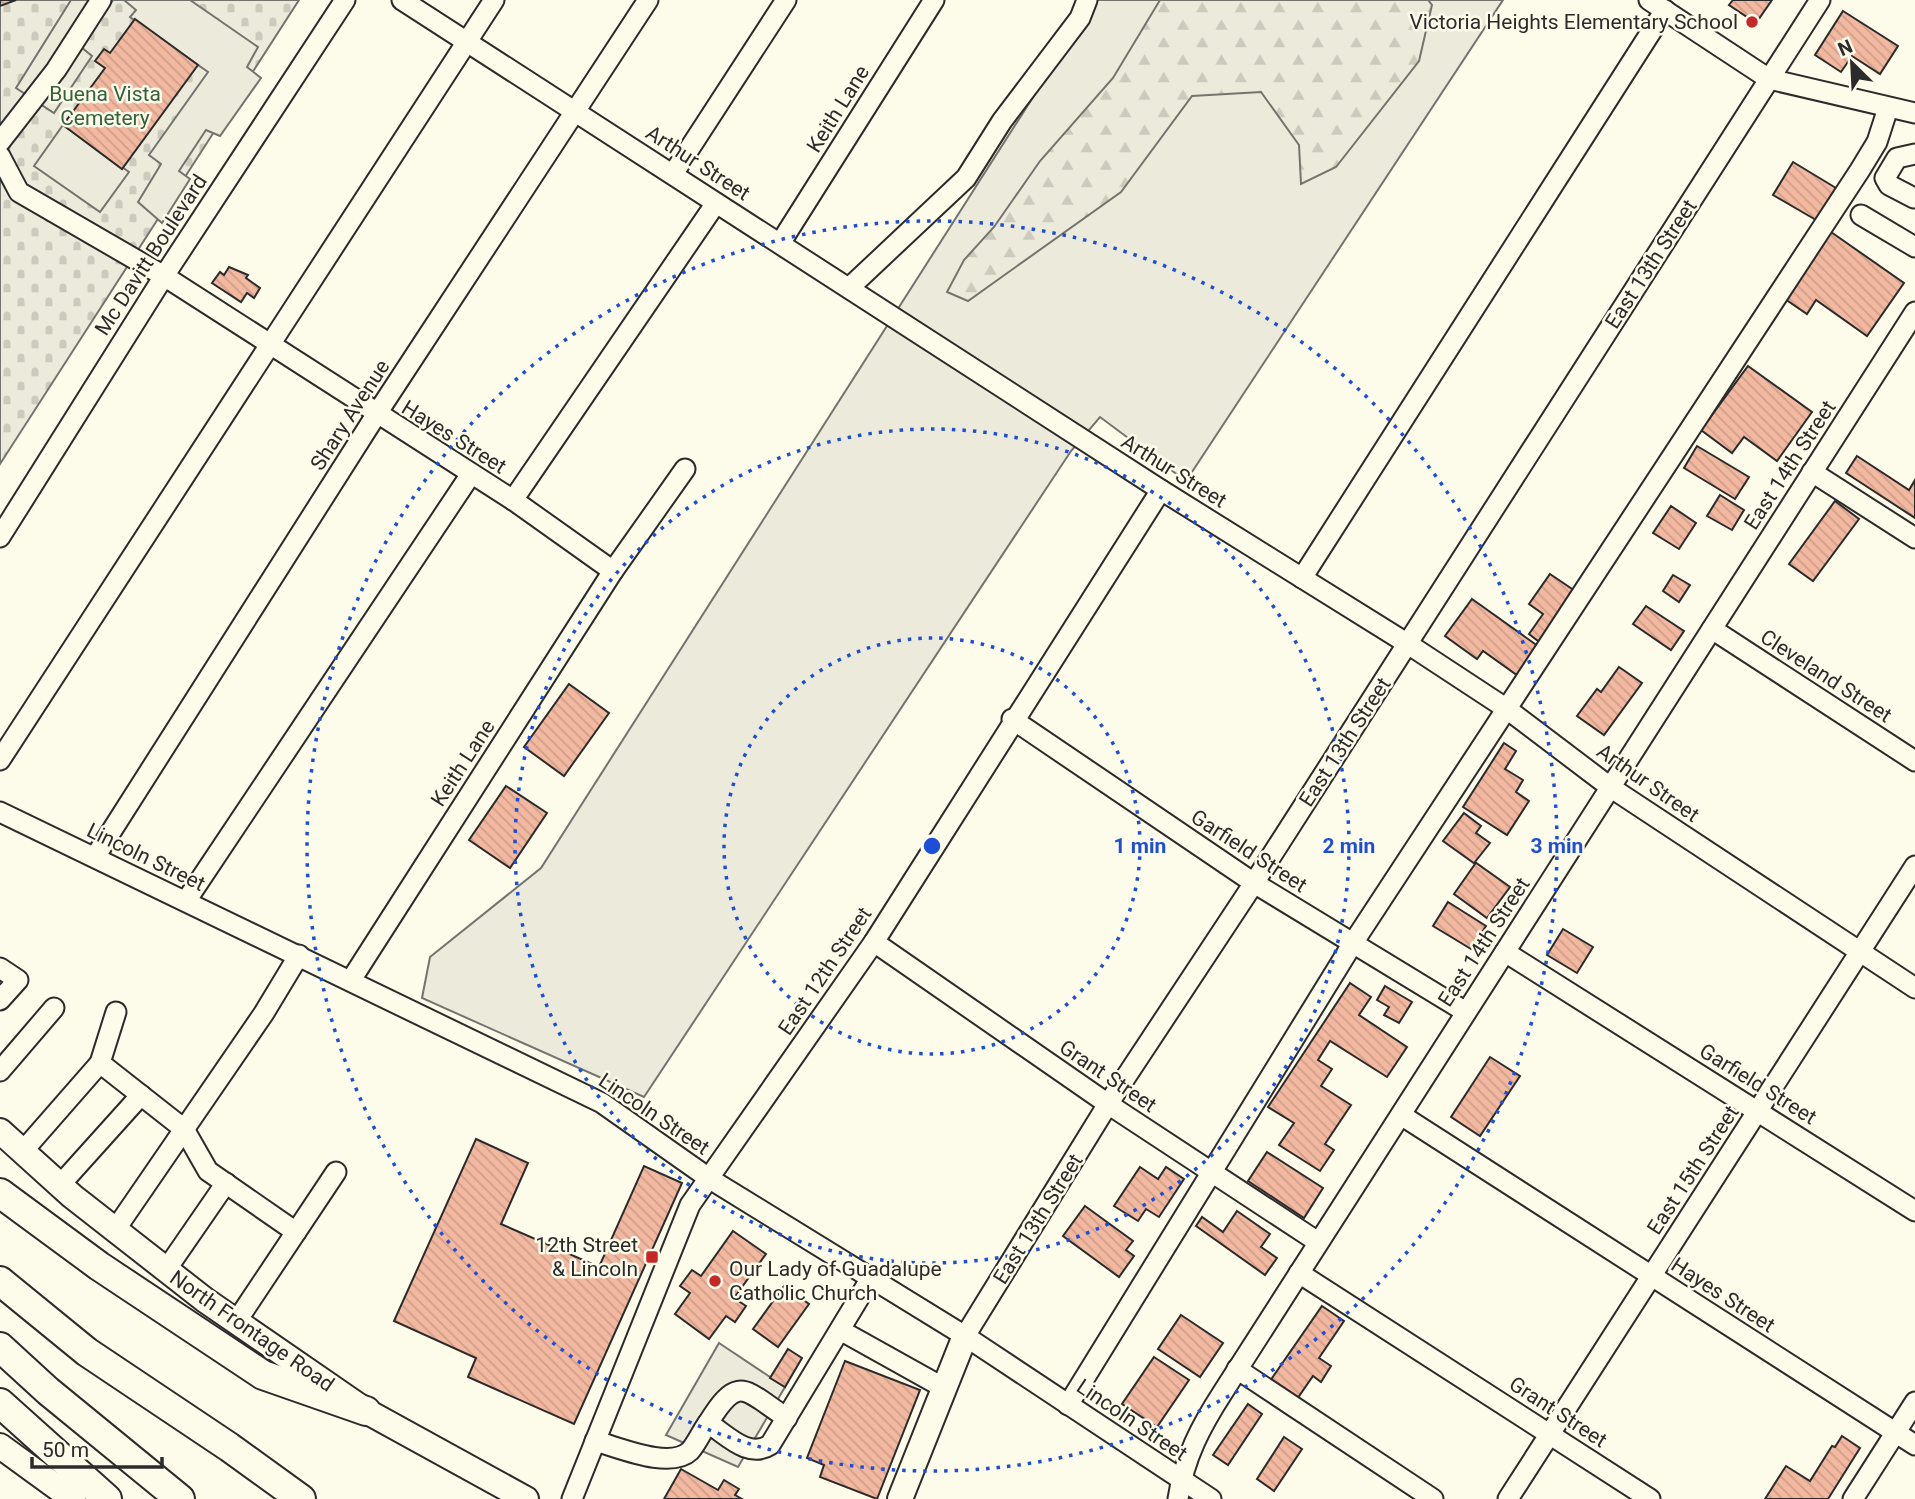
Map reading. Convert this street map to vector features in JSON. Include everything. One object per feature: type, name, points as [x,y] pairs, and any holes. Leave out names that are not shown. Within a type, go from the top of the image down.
[{"type":"highway","points":[[0,1193],[99,1266],[263,1375],[366,1411]]},
{"type":"highway","points":[[0,1281],[87,1352],[301,1499]]},
{"type":"highway","points":[[0,1347],[48,1391],[180,1499]]},
{"type":"highway","points":[[0,1403],[29,1425],[107,1499]]},
{"type":"main road","name":"North Frontage Road","points":[[0,1131],[115,1230],[236,1322],[366,1411],[526,1499]]},
{"type":"main road","name":"East 13th Street","points":[[900,1499],[965,1336]]},
{"type":"main road","points":[[2,1455],[73,1499]]},
{"type":"street","points":[[0,142],[56,70],[101,0]]},
{"type":"street","name":"Mc Davitt Boulevard","points":[[0,537],[164,275],[345,0]]},
{"type":"street","name":"Arthur Street","points":[[402,0],[716,203],[781,242],[1161,490],[1408,643],[1507,709],[1611,787],[1915,988]]},
{"type":"street","points":[[0,760],[494,0]]},
{"type":"street","name":"Shary Avenue","points":[[95,858],[376,415],[648,0]]},
{"type":"street","points":[[673,174],[786,0]]},
{"type":"street","name":"Keith Lane","points":[[781,242],[934,0]]},
{"type":"street","points":[[849,288],[966,178],[1002,121],[1080,18],[1087,0]]},
{"type":"street","name":"East 13th Street","points":[[965,1336],[1108,1104],[1254,883],[1820,0]]},
{"type":"street","points":[[1302,578],[1657,5],[1769,79],[1915,113]]},
{"type":"street","points":[[1068,1405],[1353,943],[1860,170],[1877,142],[1888,108]]},
{"type":"street","points":[[1915,154],[1896,158],[1885,178],[1889,185],[1915,196]]},
{"type":"street","name":"Hayes Street","points":[[0,156],[19,192],[164,275],[376,415],[513,500],[613,571]]},
{"type":"street","points":[[513,500],[716,203]]},
{"type":"street","points":[[1861,215],[1915,247]]},
{"type":"street","name":"East 14th Street","points":[[1180,1489],[1196,1435],[1237,1369],[1915,312]]},
{"type":"street","name":"Keith Lane","points":[[351,980],[613,571],[685,469]]},
{"type":"street","points":[[1812,472],[1915,538]]},
{"type":"street","points":[[186,901],[471,474]]},
{"type":"street","name":"East 12th Street","points":[[572,1499],[690,1205],[874,942],[1012,719],[1161,490]]},
{"type":"street","name":"Cleveland Street","points":[[1712,629],[1915,761]]},
{"type":"street","name":"Garfield Street","points":[[1012,719],[1254,883],[1466,1012]]},
{"type":"street","name":"Lincoln Street","points":[[0,812],[602,1103],[710,1179],[965,1336],[1068,1405],[1180,1489],[1211,1499]]},
{"type":"street","name":"East 15th Street","points":[[1508,1499],[1915,866]]},
{"type":"street","name":"Grant Street","points":[[874,942],[1108,1104],[1318,1242]]},
{"type":"street","name":"Garfield Street","points":[[1505,952],[1915,1211]]},
{"type":"street","points":[[115,1230],[264,1013],[299,955]]},
{"type":"street","points":[[0,968],[18,980],[0,1000]]},
{"type":"street","points":[[0,1070],[54,1008]]},
{"type":"street","points":[[23,1151],[100,1063],[116,1012]]},
{"type":"street","points":[[100,1063],[184,1129],[208,1171],[296,1231]]},
{"type":"street","points":[[60,1185],[141,1095]]},
{"type":"street","name":"Hayes Street","points":[[1401,1115],[1915,1445]]},
{"type":"street","points":[[236,1322],[336,1172]]},
{"type":"street","points":[[166,1270],[226,1184]]},
{"type":"street","name":"Grant Street","points":[[1299,1273],[1650,1499]]},
{"type":"street","points":[[708,1423],[751,1450],[760,1451],[770,1445],[870,1278]]},
{"type":"street","points":[[840,1330],[944,1388]]},
{"type":"street","points":[[1237,1369],[1433,1499]]},
{"type":"street","points":[[595,1441],[654,1457],[673,1459],[689,1451],[725,1395],[734,1391],[745,1391],[787,1418]]},
{"type":"street","points":[[1853,1499],[1915,1402]]},
{"type":"green space","name":"Buena Vista Cemetery","points":[[0,0],[299,0],[0,464]]},
{"type":"green space","points":[[1095,0],[1503,0],[1186,481],[1100,417],[1071,451],[644,1097],[422,998],[430,957],[541,868]]},
{"type":"green space","points":[[1160,0],[1428,0],[1432,5],[1419,61],[1336,167],[1301,184],[1299,145],[1261,92],[1192,96],[1121,192],[968,301],[947,292],[964,260],[994,227],[1040,161],[1113,78]]},
{"type":"shaded area","points":[[71,0],[113,0],[81,47],[92,56],[54,113],[16,88]]},
{"type":"shaded area","points":[[124,0],[190,0],[258,47],[247,67],[261,78],[220,136],[206,130],[179,171],[190,179],[162,223],[138,202],[161,164],[149,155],[208,72],[130,17],[136,10]]},
{"type":"shaded area","points":[[63,125],[129,172],[100,212],[34,166]]},
{"type":"shaded area","points":[[719,1343],[785,1387],[738,1467],[666,1435]]},
{"type":"building","points":[[0,0],[16,0],[0,6]]},
{"type":"building","points":[[1733,0],[1772,0],[1756,23],[1729,5]]},
{"type":"building","points":[[1843,11],[1898,46],[1880,74],[1852,56],[1841,72],[1815,55]]},
{"type":"building","points":[[135,19],[198,65],[122,169],[63,125],[105,68],[95,61],[104,49],[110,53]]},
{"type":"building","points":[[1793,162],[1836,188],[1816,220],[1773,195]]},
{"type":"building","points":[[1831,232],[1904,283],[1867,336],[1816,300],[1807,314],[1785,299]]},
{"type":"building","points":[[229,267],[248,275],[246,278],[260,288],[254,298],[247,293],[241,302],[212,283],[220,272],[224,275]]},
{"type":"building","points":[[1748,366],[1812,412],[1777,461],[1744,437],[1732,453],[1701,430]]},
{"type":"building","points":[[1697,446],[1749,477],[1735,499],[1684,468]]},
{"type":"building","points":[[1857,456],[1909,490],[1915,480],[1915,518],[1846,473]]},
{"type":"building","points":[[1720,495],[1744,510],[1732,530],[1707,516]]},
{"type":"building","points":[[1835,501],[1859,519],[1813,581],[1789,564]]},
{"type":"building","points":[[1671,506],[1696,523],[1679,549],[1653,533]]},
{"type":"building","points":[[1550,574],[1578,593],[1542,644],[1529,634],[1543,614],[1529,604]]},
{"type":"building","points":[[1673,575],[1690,585],[1679,602],[1663,591]]},
{"type":"building","points":[[1472,599],[1542,649],[1521,678],[1483,651],[1477,659],[1445,636]]},
{"type":"building","points":[[1646,606],[1684,631],[1671,650],[1633,624]]},
{"type":"building","points":[[1619,667],[1642,683],[1604,735],[1577,716],[1597,689],[1601,692]]},
{"type":"building","points":[[569,684],[609,713],[564,776],[524,747]]},
{"type":"building","points":[[1504,743],[1516,751],[1505,769],[1523,780],[1516,792],[1529,801],[1507,835],[1463,807]]},
{"type":"building","points":[[506,786],[547,813],[510,868],[469,840]]},
{"type":"building","points":[[1464,813],[1481,826],[1476,833],[1490,843],[1475,862],[1510,887],[1487,918],[1454,894],[1475,864],[1443,841]]},
{"type":"building","points":[[1448,902],[1486,926],[1471,949],[1433,926]]},
{"type":"building","points":[[1563,929],[1593,947],[1577,973],[1547,955]]},
{"type":"building","points":[[1350,983],[1371,997],[1359,1015],[1407,1047],[1387,1077],[1330,1041],[1318,1060],[1332,1069],[1321,1086],[1351,1105],[1325,1144],[1334,1150],[1320,1171],[1279,1145],[1294,1123],[1268,1107]]},
{"type":"building","points":[[1385,986],[1412,1002],[1399,1023],[1384,1015],[1389,1007],[1377,1000]]},
{"type":"building","points":[[1490,1057],[1520,1076],[1480,1136],[1451,1117]]},
{"type":"building","points":[[476,1139],[528,1163],[501,1224],[599,1267],[644,1166],[682,1183],[574,1424],[468,1377],[476,1358],[394,1321]]},
{"type":"building","points":[[1267,1152],[1323,1188],[1304,1218],[1248,1181]]},
{"type":"building","points":[[1140,1167],[1158,1179],[1166,1167],[1184,1179],[1159,1217],[1146,1209],[1138,1221],[1114,1206]]},
{"type":"building","points":[[1085,1206],[1133,1241],[1126,1250],[1134,1256],[1119,1277],[1063,1236]]},
{"type":"building","points":[[1237,1211],[1270,1234],[1261,1247],[1277,1258],[1265,1275],[1196,1226],[1202,1217],[1223,1232]]},
{"type":"building","name":"Our Lady of Guadalupe Catholic Church","points":[[733,1231],[766,1254],[734,1298],[746,1306],[735,1322],[726,1316],[709,1339],[675,1314],[690,1293],[680,1286],[692,1270],[701,1276]]},
{"type":"building","points":[[784,1286],[809,1304],[778,1347],[753,1329]]},
{"type":"building","points":[[1322,1306],[1344,1321],[1319,1358],[1331,1366],[1321,1382],[1313,1376],[1297,1399],[1270,1381]]},
{"type":"building","points":[[1181,1315],[1223,1343],[1200,1377],[1158,1349]]},
{"type":"building","points":[[788,1349],[802,1358],[785,1387],[770,1378]]},
{"type":"building","points":[[1154,1357],[1189,1380],[1157,1427],[1122,1404]]},
{"type":"building","points":[[845,1361],[920,1390],[877,1499],[820,1477],[824,1465],[807,1458]]},
{"type":"building","points":[[1248,1404],[1262,1414],[1228,1465],[1213,1455]]},
{"type":"building","points":[[1842,1436],[1860,1448],[1828,1499],[1765,1499],[1786,1466],[1810,1481],[1832,1446],[1835,1447]]},
{"type":"building","points":[[1284,1437],[1302,1449],[1274,1491],[1257,1479]]},
{"type":"building","points":[[681,1469],[718,1490],[724,1480],[739,1489],[735,1495],[742,1499],[664,1499]]},
{"type":"place","name":"Victoria Heights Elementary School","points":[[1752,22]]},
{"type":"place","name":"12th Street & Lincoln","points":[[652,1257]]},
{"type":"place","name":"Our Lady of Guadalupe Catholic Church","points":[[715,1281]]}]
